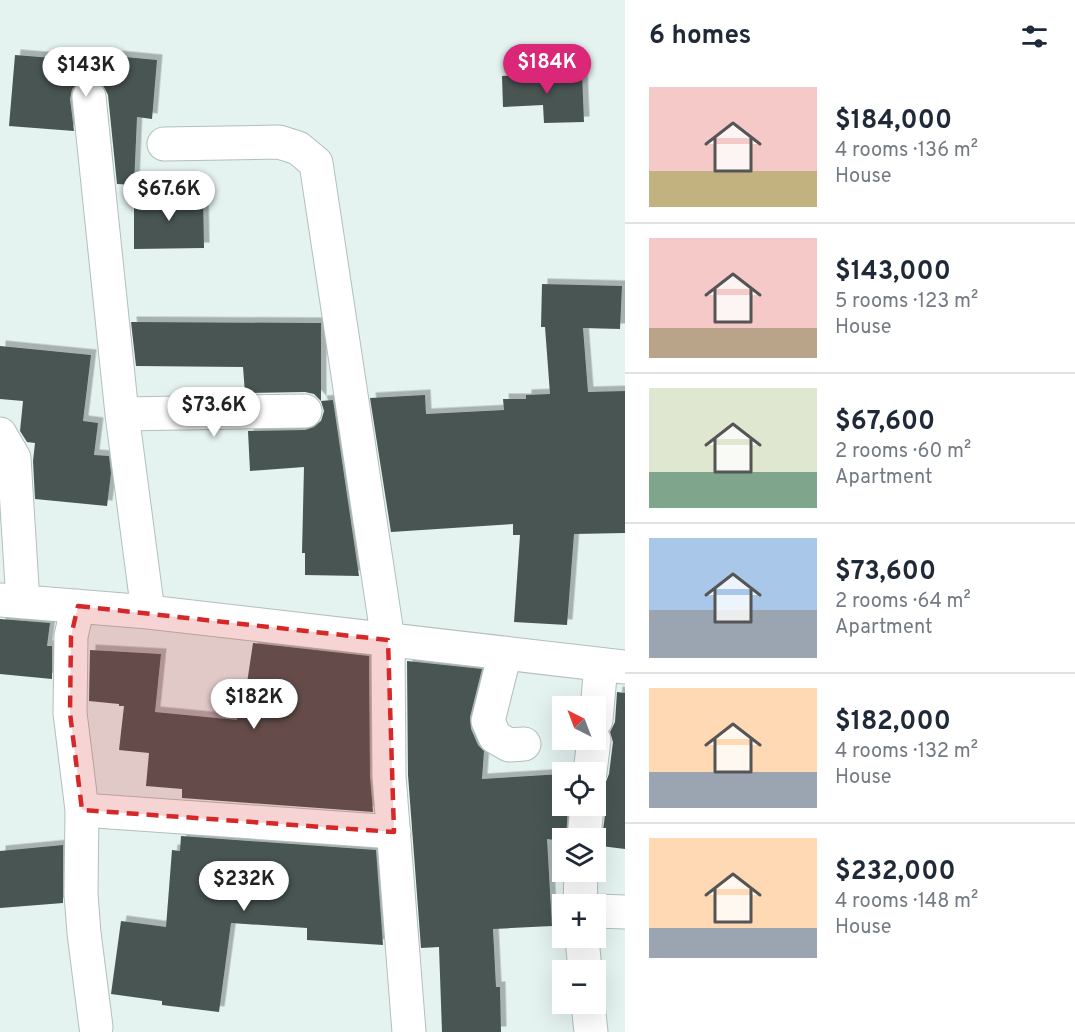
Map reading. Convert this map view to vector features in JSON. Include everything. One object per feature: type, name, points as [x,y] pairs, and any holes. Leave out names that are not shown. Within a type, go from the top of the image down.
[{"type":"street","points":[[89,97],[122,414],[148,612]]},
{"type":"street","points":[[164,144],[279,142],[298,148],[316,162],[388,640],[389,776],[409,1032]]},
{"type":"street","points":[[122,414],[305,411]]},
{"type":"street","points":[[0,434],[14,458],[12,601],[148,612],[613,666],[604,696]]},
{"type":"street","points":[[78,606],[71,636],[70,713],[82,810],[81,894],[84,933],[96,1027]]},
{"type":"street","points":[[505,653],[488,721],[495,737],[509,745],[524,744]]},
{"type":"street","points":[[82,810],[394,831]]},
{"type":"street","points":[[606,911],[625,912]]},
{"type":"street","points":[[589,1014],[591,1032]]},
{"type":"highlighted area","points":[[78,606],[388,640],[394,832],[82,810],[70,713],[71,636]]},
{"type":"building","points":[[15,55],[103,62],[104,55],[157,60],[152,119],[137,117],[134,185],[117,184],[108,95],[97,80],[86,78],[72,89],[70,99],[74,131],[9,126]]},
{"type":"building","points":[[582,72],[584,122],[544,123],[543,105],[503,107],[502,76]]},
{"type":"building","points":[[203,194],[204,248],[134,249],[134,195]]},
{"type":"building","points":[[542,284],[622,286],[620,329],[583,328],[588,392],[625,391],[625,533],[574,534],[567,625],[514,622],[520,535],[513,535],[513,524],[391,532],[370,398],[425,395],[426,414],[504,410],[503,399],[526,399],[526,395],[550,394],[545,327],[541,327]]},
{"type":"building","points":[[131,322],[321,323],[321,401],[314,394],[305,392],[245,393],[243,367],[136,366]]},
{"type":"building","points":[[0,346],[91,355],[83,421],[98,423],[94,455],[109,456],[111,473],[107,506],[35,499],[33,461],[35,443],[27,442],[20,431],[23,401],[0,399]]},
{"type":"building","points":[[333,400],[359,576],[305,575],[305,553],[302,553],[304,467],[250,471],[248,431],[305,430],[314,427],[321,421],[324,411],[321,401]]},
{"type":"building","points":[[0,619],[50,623],[47,646],[52,646],[52,679],[0,674]]},
{"type":"building","points":[[253,643],[369,656],[370,776],[373,812],[182,798],[182,789],[146,786],[149,753],[119,750],[124,706],[89,701],[90,650],[161,654],[155,712],[237,720],[239,702],[244,703]]},
{"type":"building","points":[[407,661],[482,669],[470,717],[471,729],[478,745],[484,751],[482,779],[552,775],[552,816],[567,816],[567,828],[552,828],[552,840],[547,839],[552,926],[493,929],[496,987],[500,987],[501,1032],[442,1032],[439,947],[421,948],[408,775]]},
{"type":"building","points":[[617,692],[625,693],[625,849],[606,847],[606,828],[603,828],[606,816],[606,782],[613,742],[610,732],[615,722]]},
{"type":"building","points":[[181,836],[376,850],[383,945],[307,940],[307,928],[231,923],[219,1012],[162,1005],[162,1001],[111,994],[121,921],[166,927],[172,850],[180,851]]},
{"type":"building","points":[[63,845],[63,903],[0,908],[0,851]]}]
